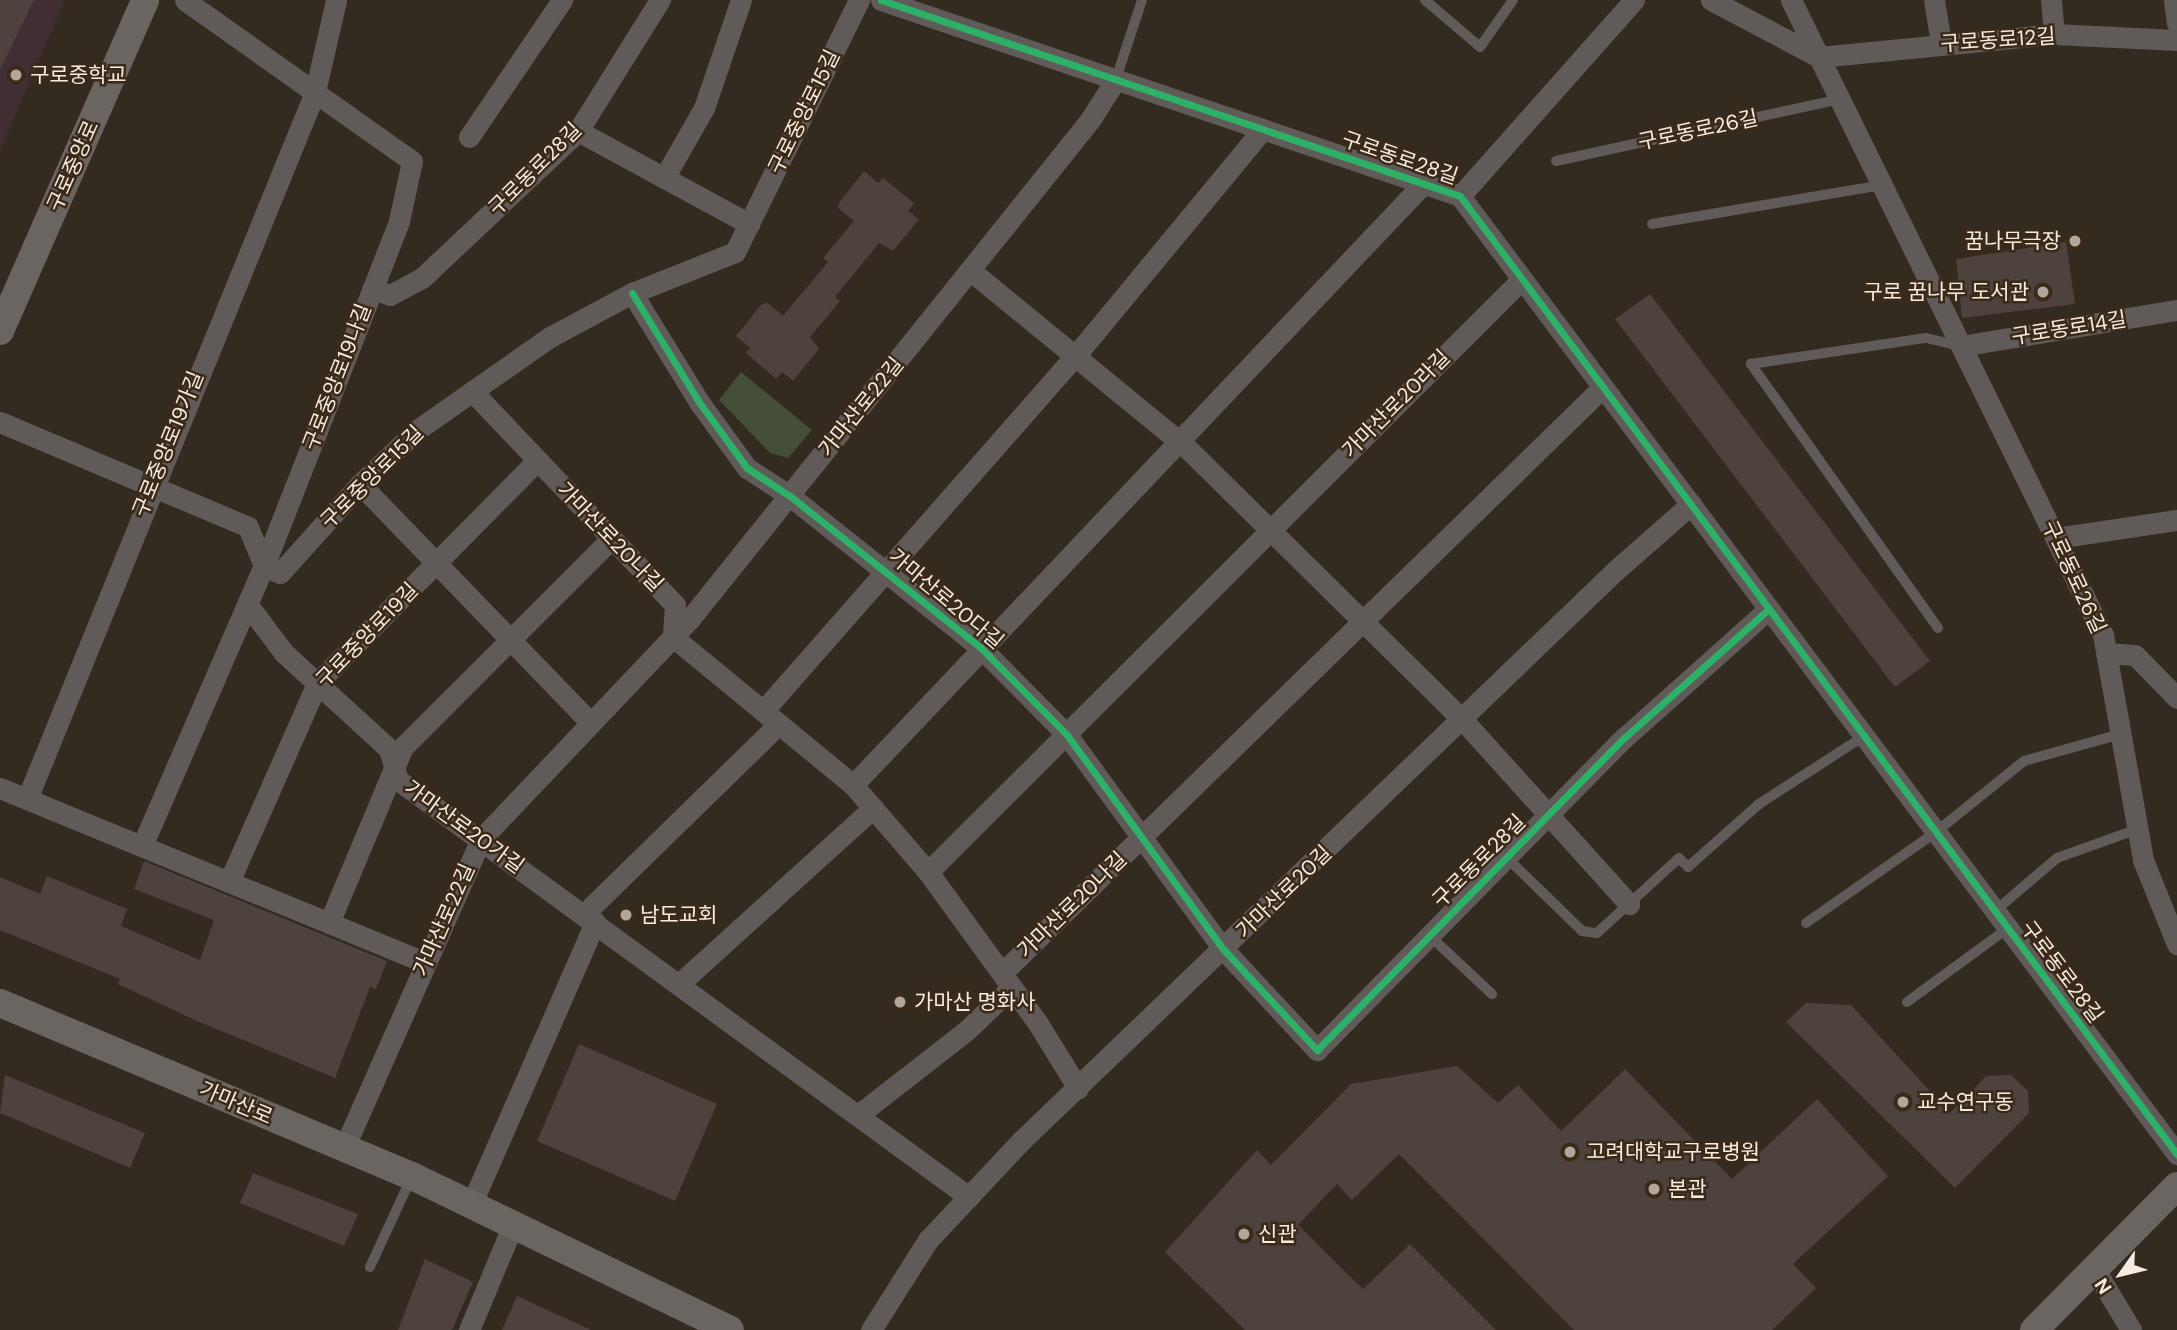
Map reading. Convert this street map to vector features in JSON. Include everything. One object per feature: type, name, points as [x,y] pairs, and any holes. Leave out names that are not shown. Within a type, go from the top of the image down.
[{"type":"main road","name":"구로중앙로","points":[[0,331],[145,0]]},
{"type":"main road","name":"가마산로","points":[[0,1003],[411,1176],[730,1330]]},
{"type":"main road","points":[[2034,1330],[2177,1186]]},
{"type":"street","name":"구로중앙로19나길","points":[[142,846],[264,566],[398,221],[412,161],[185,0]]},
{"type":"street","points":[[315,92],[336,0]]},
{"type":"street","points":[[470,137],[562,0]]},
{"type":"street","name":"구로동로28길","points":[[372,289],[390,295],[422,278],[578,131],[660,0]]},
{"type":"street","points":[[664,178],[704,108],[741,0]]},
{"type":"street","name":"구로중앙로15길","points":[[264,566],[280,573],[360,484],[417,430],[550,337],[632,293],[735,252],[859,0]]},
{"type":"street","name":"구로동로28길","points":[[881,0],[1460,196],[2177,1154]]},
{"type":"street","name":"구로동로28길","points":[[1460,196],[1634,0]]},
{"type":"street","points":[[1711,0],[1819,57]]},
{"type":"street","name":"구로동로26길","points":[[1791,0],[2103,635],[2143,860],[2177,944]]},
{"type":"street","points":[[1934,0],[1941,43]]},
{"type":"street","points":[[2050,0],[2054,34]]},
{"type":"street","points":[[2174,0],[2177,23]]},
{"type":"street","name":"구로동로12길","points":[[1819,57],[2054,34],[2177,40]]},
{"type":"street","name":"가마산로22길","points":[[344,1148],[481,839],[673,637],[971,271],[1090,120],[1116,79]]},
{"type":"street","name":"구로중앙로19가길","points":[[27,799],[151,486],[315,92]]},
{"type":"street","points":[[1076,355],[1263,129]]},
{"type":"street","points":[[578,131],[749,224]]},
{"type":"street","points":[[1178,440],[1423,184]]},
{"type":"street","points":[[971,271],[1178,440],[1461,718],[1629,904]]},
{"type":"street","name":"가마산로20라길","points":[[1270,530],[1522,279]]},
{"type":"street","name":"가마산로20다길","points":[[632,293],[699,402],[747,468],[790,496],[980,647],[1067,735],[1224,950]]},
{"type":"street","name":"구로동로14길","points":[[1961,346],[2177,310]]},
{"type":"street","name":"가마산로20다길","points":[[888,573],[1076,355]]},
{"type":"street","points":[[1141,837],[1364,623],[1603,387]]},
{"type":"street","name":"가마산로20나길","points":[[472,391],[675,604],[673,637],[853,785],[873,808],[928,872],[1007,980],[1078,1088]]},
{"type":"street","points":[[0,422],[248,527],[264,566]]},
{"type":"street","name":"가마산로20다길","points":[[980,647],[1178,440]]},
{"type":"street","name":"구로중앙로19길","points":[[229,882],[317,683],[537,461]]},
{"type":"street","points":[[360,484],[591,723]]},
{"type":"street","name":"가마산로20길","points":[[871,1330],[928,1240],[969,1196],[1461,718],[1691,504]]},
{"type":"street","points":[[2056,538],[2177,520]]},
{"type":"street","points":[[928,872],[1067,735],[1128,668],[1270,530]]},
{"type":"street","points":[[329,923],[404,747],[611,539]]},
{"type":"street","points":[[471,1205],[589,918],[771,718],[888,573]]},
{"type":"street","name":"가마산로20가길","points":[[248,605],[284,653],[389,749],[398,780],[969,1196]]},
{"type":"street","name":"구로동로28길","points":[[1224,950],[1317,1049],[1624,738],[1769,609]]},
{"type":"street","points":[[853,785],[980,647]]},
{"type":"street","points":[[2106,653],[2135,655],[2177,698]]},
{"type":"street","points":[[0,788],[425,962]]},
{"type":"street","points":[[679,984],[873,808]]},
{"type":"street","name":"가마산로20나길","points":[[1007,980],[1141,837]]},
{"type":"street","points":[[858,1115],[967,1030],[1007,980]]},
{"type":"street","points":[[469,1330],[513,1225]]},
{"type":"street","points":[[2095,1270],[2131,1330]]},
{"type":"lane","points":[[1116,79],[1142,0]]},
{"type":"lane","points":[[1425,0],[1480,47],[1513,0]]},
{"type":"lane","name":"구로동로26길","points":[[1556,161],[1841,99]]},
{"type":"lane","points":[[1652,224],[1882,185]]},
{"type":"lane","points":[[1938,628],[1751,364],[1926,338],[1961,346]]},
{"type":"lane","points":[[1806,923],[1936,832],[2024,761],[2121,734]]},
{"type":"lane","name":"구로동로28길","points":[[1507,858],[1582,931],[1597,933],[1679,858],[1688,867],[1759,804],[1864,736]]},
{"type":"lane","name":"구로동로28길","points":[[1995,911],[2057,858],[2137,829]]},
{"type":"lane","name":"구로동로28길","points":[[1907,1002],[2008,928]]},
{"type":"lane","name":"구로동로28길","points":[[1430,936],[1492,994]]},
{"type":"lane","points":[[370,1267],[411,1176]]},
{"type":"shaded area","name":"구로중학교","points":[[0,0],[65,0],[0,151]]},
{"type":"green space","points":[[741,372],[812,430],[788,458],[770,453],[719,400]]},
{"type":"building","points":[[0,0],[34,0],[0,70]]},
{"type":"building","points":[[864,171],[878,183],[883,178],[914,203],[908,211],[919,219],[893,251],[879,243],[835,297],[840,301],[810,337],[819,349],[793,381],[782,372],[776,379],[746,353],[750,348],[736,336],[762,304],[768,303],[783,316],[828,262],[823,258],[854,221],[838,208],[839,203]]},
{"type":"building","points":[[2066,242],[2075,304],[1962,318],[1956,259]]},
{"type":"building","points":[[1650,294],[1930,661],[1895,687],[1615,319]]},
{"type":"building","points":[[144,861],[387,961],[376,989],[370,987],[335,1078],[197,1021],[118,984],[120,979],[0,930],[0,877],[40,894],[47,876],[127,909],[121,926],[200,960],[214,920],[134,889]]},
{"type":"building","name":"교수연구동","points":[[1806,1003],[1851,1005],[1950,1113],[1986,1076],[2011,1075],[2028,1091],[2029,1113],[1955,1188],[1786,1022]]},
{"type":"building","points":[[579,1044],[717,1104],[675,1201],[537,1141]]},
{"type":"building","name":"본관","points":[[1457,1066],[1498,1103],[1518,1085],[1561,1131],[1625,1069],[1732,1179],[1817,1099],[1888,1176],[1793,1264],[1816,1288],[1772,1330],[1574,1330],[1399,1154],[1352,1200],[1337,1184],[1298,1225],[1363,1289],[1410,1244],[1496,1330],[1245,1330],[1165,1252],[1257,1150],[1271,1165],[1351,1084]]},
{"type":"building","points":[[5,1075],[145,1133],[130,1168],[0,1113]]},
{"type":"building","points":[[253,1173],[358,1214],[344,1246],[240,1203]]},
{"type":"building","points":[[425,1259],[473,1282],[452,1330],[398,1330]]},
{"type":"building","points":[[517,1296],[591,1330],[502,1330]]},
{"type":"cycle path","points":[[881,0],[1460,196],[2177,1154]]},
{"type":"cycle path","points":[[632,293],[699,402],[747,468],[790,496],[980,647],[1067,735],[1224,950],[1317,1050],[1624,738],[1769,609]]},
{"type":"place","name":"구로중학교","points":[[16,75]]},
{"type":"place","name":"꿈나무극장","points":[[2075,241]]},
{"type":"place","name":"구로 꿈나무 도서관","points":[[2043,292]]},
{"type":"place","name":"남도교회","points":[[626,915]]},
{"type":"place","name":"가마산 명화사","points":[[900,1002]]},
{"type":"place","name":"교수연구동","points":[[1903,1102]]},
{"type":"place","name":"고려대학교구로병원","points":[[1570,1152]]},
{"type":"place","name":"본관","points":[[1654,1189]]},
{"type":"place","name":"신관","points":[[1244,1234]]}]
